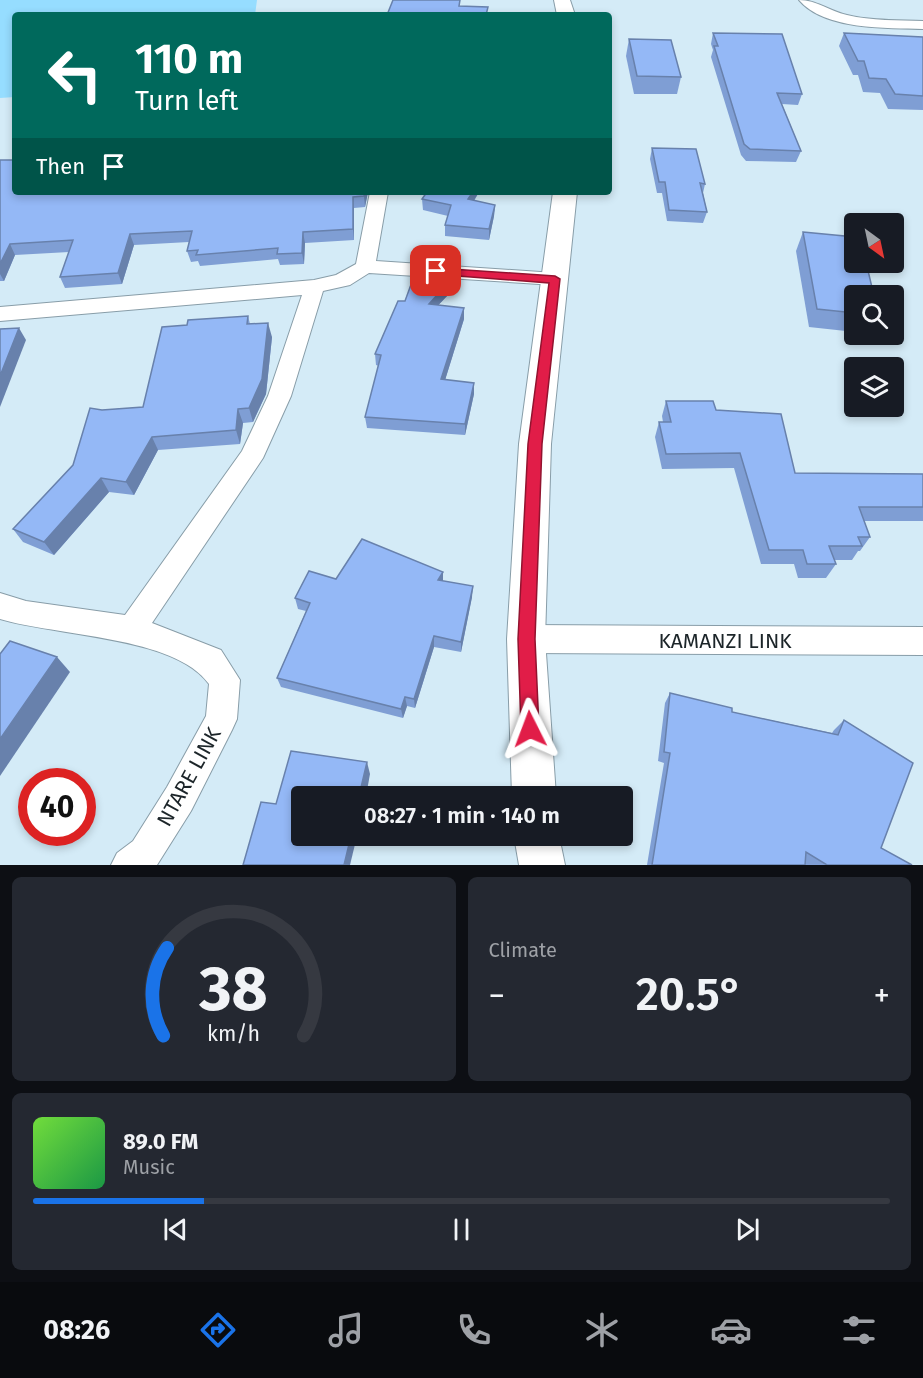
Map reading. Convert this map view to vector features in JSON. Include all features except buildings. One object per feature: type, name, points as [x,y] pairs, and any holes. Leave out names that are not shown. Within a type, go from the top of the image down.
[{"type":"street","points":[[805,0],[824,12],[850,20],[923,25]]},
{"type":"street","points":[[365,267],[378,195]]},
{"type":"street","points":[[533,786],[526,639],[535,444],[565,195]]},
{"type":"street","points":[[0,314],[314,287],[344,280],[365,267],[555,279]]},
{"type":"street","points":[[132,629],[251,458],[266,430],[291,370],[314,287]]},
{"type":"street","name":"NTARE LINK","points":[[0,606],[26,614],[132,629],[210,660],[225,680],[221,719],[168,817],[145,853],[129,865]]},
{"type":"street","name":"KAMANZI LINK","points":[[526,639],[923,641]]},
{"type":"street","points":[[539,846],[542,865]]},
{"type":"shaded area","points":[[0,0],[257,0],[255,12],[12,12],[12,97],[0,98]]},
{"type":"route","points":[[436,271],[555,279],[535,444],[526,639],[530,729]]}]
